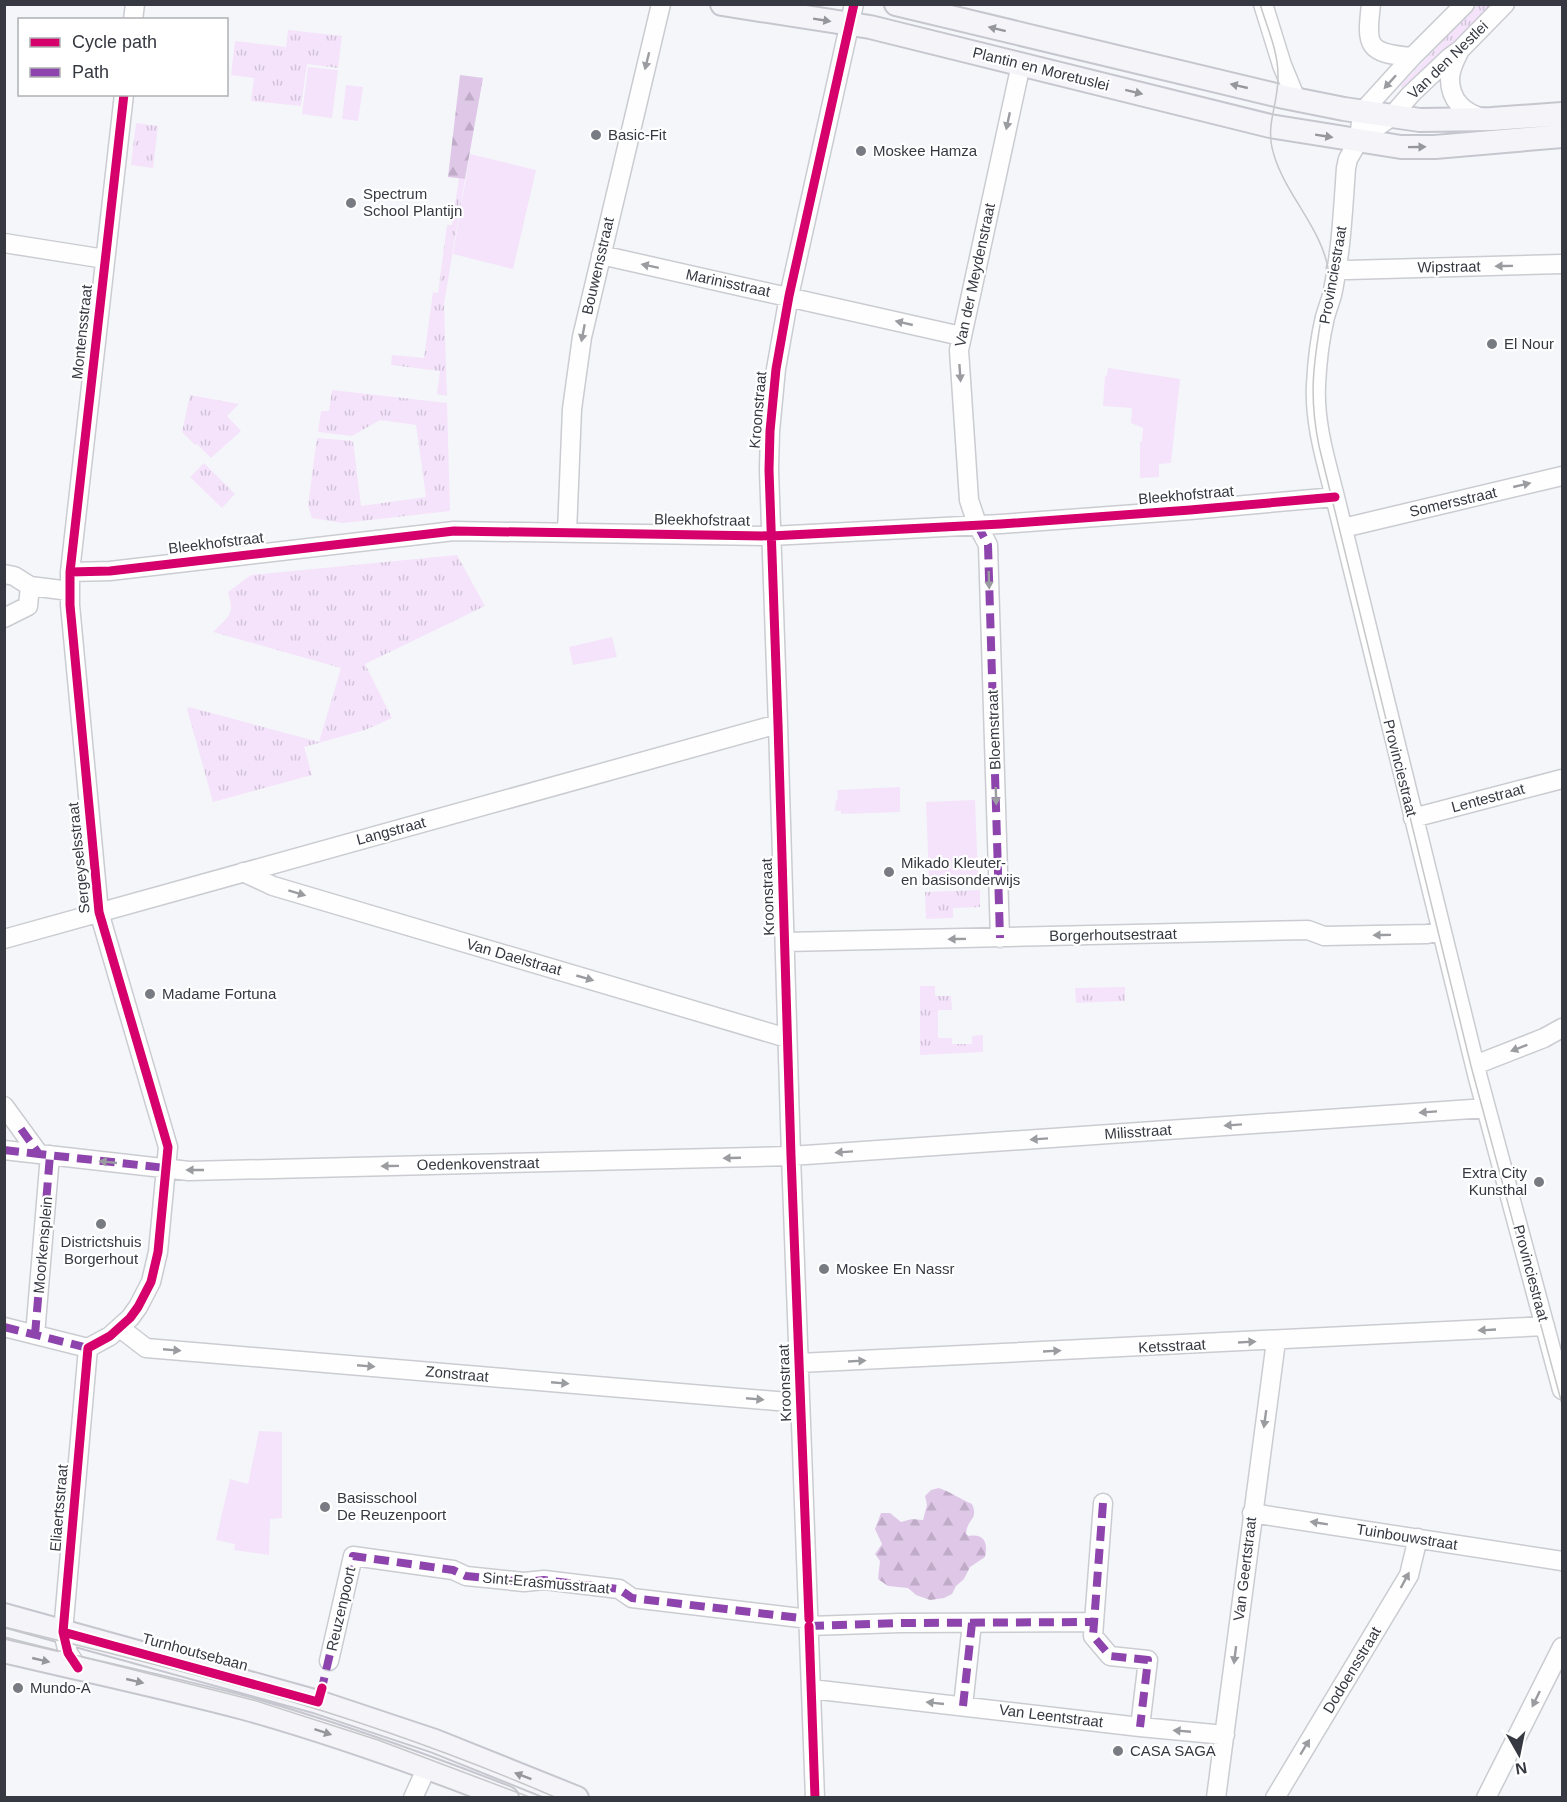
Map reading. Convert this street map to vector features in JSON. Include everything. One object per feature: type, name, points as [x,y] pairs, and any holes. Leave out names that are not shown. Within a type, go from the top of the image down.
[{"type":"main road","name":"Plantin en Moretuslei","points":[[722,4],[852,14],[1021,64],[1277,128],[1401,147],[1435,147],[1563,136]]},
{"type":"main road","name":"Plantin en Moretuslei","points":[[896,4],[1296,99],[1391,117],[1420,120],[1492,119],[1563,114]]},
{"type":"main road","name":"Turnhoutsebaan","points":[[4,1616],[318,1702],[435,1742],[578,1797]]},
{"type":"main road","points":[[4,1651],[244,1708],[427,1767],[507,1797]]},
{"type":"street","name":"Bouwensstraat","points":[[567,533],[572,409],[582,337],[661,4]]},
{"type":"street","points":[[1263,4],[1282,65],[1296,99]]},
{"type":"street","points":[[1371,4],[1369,41],[1379,51],[1412,57]]},
{"type":"street","name":"Van den Nestlei","points":[[1362,112],[1465,4]]},
{"type":"street","name":"Van den Nestlei","points":[[1391,117],[1411,94],[1460,50],[1505,4]]},
{"type":"street","name":"Kroonstraat","points":[[815,1797],[769,470],[776,369],[789,296],[852,14]]},
{"type":"street","points":[[1460,50],[1450,79],[1456,102],[1472,114],[1492,119]]},
{"type":"street","name":"Van der Meydenstraat","points":[[977,524],[969,500],[958,350],[1021,64]]},
{"type":"street","name":"Montensstraat","points":[[70,572],[124,96]]},
{"type":"street","points":[[1359,140],[1362,112]]},
{"type":"street","points":[[1359,140],[1391,117]]},
{"type":"street","name":"Provinciestraat","points":[[1359,140],[1348,159],[1346,168],[1341,241],[1332,295],[1324,319],[1316,385],[1319,427],[1474,1065],[1563,1390]]},
{"type":"street","points":[[10,244],[105,259]]},
{"type":"street","name":"Marinisstraat","points":[[600,255],[961,336]]},
{"type":"street","name":"Wipstraat","points":[[1336,268],[1348,270],[1563,264]]},
{"type":"street","name":"Somersstraat","points":[[1343,528],[1563,476]]},
{"type":"street","name":"Bleekhofstraat","points":[[70,572],[110,571],[454,531],[771,536],[1178,511],[1335,497]]},
{"type":"street","name":"Bloemstraat","points":[[977,524],[988,545],[1000,938]]},
{"type":"street","name":"Sergeyselsstraat","points":[[70,572],[83,754],[99,912],[168,1147],[166,1168]]},
{"type":"street","points":[[4,574],[14,576],[30,586],[70,591]]},
{"type":"street","points":[[4,618],[27,606],[30,586]]},
{"type":"street","name":"Langstraat","points":[[4,939],[778,724]]},
{"type":"street","name":"Lentestraat","points":[[1413,818],[1563,779]]},
{"type":"street","name":"Van Daelstraat","points":[[243,872],[273,886],[787,1038]]},
{"type":"street","name":"Borgerhoutsestraat","points":[[784,942],[1296,930],[1308,930],[1324,936],[1427,934],[1441,931]]},
{"type":"street","points":[[1474,1065],[1544,1038],[1563,1028]]},
{"type":"street","points":[[4,1106],[45,1155]]},
{"type":"street","name":"Milisstraat","points":[[791,1156],[1486,1108]]},
{"type":"street","points":[[4,1150],[166,1168],[156,1268],[138,1307],[120,1328],[88,1348],[4,1327]]},
{"type":"street","name":"Moorkensplein","points":[[35,1335],[45,1155]]},
{"type":"street","name":"Oedenkovenstraat","points":[[166,1168],[189,1171],[791,1156]]},
{"type":"street","name":"Ketsstraat","points":[[799,1363],[1545,1326]]},
{"type":"street","name":"Zonstraat","points":[[120,1328],[146,1348],[800,1403]]},
{"type":"street","name":"Van Geertstraat","points":[[1216,1797],[1276,1341]]},
{"type":"street","name":"Eliaertsstraat","points":[[78,1668],[68,1653],[63,1632],[88,1348]]},
{"type":"street","points":[[1103,1503],[1093,1636],[1110,1656],[1148,1660],[1140,1727]]},
{"type":"street","name":"Tuinbouwstraat","points":[[1252,1513],[1563,1561]]},
{"type":"street","name":"Dodoensstraat","points":[[1275,1797],[1409,1575],[1418,1538]]},
{"type":"street","name":"Sint-Erasmusstraat","points":[[353,1556],[453,1570],[466,1576],[524,1582],[544,1580],[619,1588],[632,1598],[809,1623],[972,1623]]},
{"type":"street","name":"Reuzenpoort","points":[[328,1661],[353,1556]]},
{"type":"street","points":[[963,1706],[972,1623],[1094,1622]]},
{"type":"street","points":[[1486,1797],[1563,1647]]},
{"type":"street","name":"Van Leentstraat","points":[[811,1689],[1225,1735]]},
{"type":"street","points":[[413,1797],[427,1767]]},
{"type":"green space","points":[[1477,5],[1491,5],[1407,91],[1400,86]]},
{"type":"green space","points":[[288,30],[342,36],[338,68],[307,64],[301,106],[251,101],[254,78],[231,75],[235,41],[286,47]]},
{"type":"green space","points":[[308,67],[338,70],[332,118],[302,114]]},
{"type":"green space","points":[[460,75],[483,78],[465,179],[448,177]]},
{"type":"green space","points":[[346,85],[363,87],[358,121],[342,119]]},
{"type":"green space","points":[[136,123],[158,126],[153,168],[131,165]]},
{"type":"green space","points":[[470,154],[536,170],[513,269],[453,254]]},
{"type":"green space","points":[[459,178],[465,179],[444,304],[447,396],[437,394],[440,371],[391,365],[392,355],[424,358],[433,292],[438,293],[447,225],[452,225]]},
{"type":"green space","points":[[1108,368],[1180,379],[1171,463],[1159,464],[1159,477],[1140,478],[1140,442],[1143,428],[1131,423],[1132,408],[1103,406],[1105,376],[1107,376]]},
{"type":"green space","points":[[332,390],[447,403],[450,511],[343,523],[312,518],[308,506],[317,438],[353,441],[361,506],[426,497],[416,425],[380,420],[352,436],[318,432],[321,411],[329,411]]},
{"type":"green space","points":[[190,395],[239,404],[227,416],[241,431],[211,458],[182,432]]},
{"type":"green space","points":[[204,463],[235,494],[222,508],[190,477]]},
{"type":"green space","points":[[457,555],[485,606],[365,664],[392,718],[365,730],[304,747],[312,775],[213,802],[187,709],[189,707],[319,742],[341,668],[213,632],[231,611],[228,592],[251,575]]},
{"type":"green space","points":[[612,637],[617,657],[573,665],[569,647]]},
{"type":"green space","points":[[900,787],[900,812],[841,814],[841,811],[835,811],[838,799],[837,790]]},
{"type":"green space","points":[[975,800],[978,877],[929,879],[926,802]]},
{"type":"green space","points":[[980,890],[980,907],[953,908],[953,918],[926,919],[925,892]]},
{"type":"green space","points":[[920,986],[935,986],[935,996],[951,996],[952,1010],[938,1010],[938,1038],[952,1038],[952,1044],[972,1044],[972,1036],[983,1035],[983,1052],[920,1055]]},
{"type":"green space","points":[[1125,987],[1125,1001],[1076,1003],[1075,988]]},
{"type":"green space","points":[[259,1431],[282,1432],[282,1518],[270,1519],[269,1555],[234,1550],[235,1544],[216,1540],[230,1479],[248,1484]]},
{"type":"green space","points":[[939,1488],[972,1504],[974,1513],[966,1534],[982,1538],[986,1552],[985,1557],[970,1567],[952,1594],[930,1600],[916,1595],[908,1588],[888,1586],[878,1579],[880,1561],[875,1554],[882,1544],[875,1529],[881,1513],[890,1513],[901,1522],[912,1519],[923,1520],[927,1505],[925,1496],[931,1490]]},
{"type":"tram line","points":[[1260,4],[1278,66],[1271,144],[1287,185],[1320,244],[1329,275],[1318,336],[1313,382],[1314,412],[1319,446],[1471,1066],[1562,1404]]},
{"type":"tram line","points":[[4,1627],[193,1674],[294,1702],[446,1753],[557,1798]]},
{"type":"tram line","points":[[4,1637],[253,1700],[378,1740],[532,1798]]},
{"type":"marked path","points":[[977,524],[988,545],[1000,938]]},
{"type":"marked path","points":[[21,1129],[39,1154],[166,1168]]},
{"type":"marked path","points":[[4,1150],[39,1154]]},
{"type":"marked path","points":[[35,1335],[50,1155]]},
{"type":"marked path","points":[[4,1327],[88,1348]]},
{"type":"marked path","points":[[1103,1503],[1093,1636],[1110,1656],[1148,1660],[1140,1727]]},
{"type":"marked path","points":[[321,1692],[353,1556],[453,1570],[466,1576],[524,1582],[544,1580],[619,1589],[632,1598],[809,1619]]},
{"type":"marked path","points":[[809,1626],[1094,1622]]},
{"type":"marked path","points":[[963,1706],[972,1623]]},
{"type":"cycle path","points":[[809,1619],[791,1156],[769,470],[770,431],[776,369],[789,296],[854,4]]},
{"type":"cycle path","points":[[78,1668],[68,1653],[63,1632],[88,1348],[110,1336],[130,1318],[151,1282],[158,1252],[168,1147],[99,912],[70,605],[70,572],[124,96]]},
{"type":"cycle path","points":[[70,572],[110,571],[454,531],[771,536],[1001,524],[1335,497]]},
{"type":"cycle path","points":[[809,1626],[815,1798]]},
{"type":"cycle path","points":[[63,1632],[318,1702],[322,1688]]},
{"type":"place","name":"Basic-Fit","points":[[596,135]]},
{"type":"place","name":"Moskee Hamza","points":[[861,151]]},
{"type":"place","name":"Spectrum School Plantijn","points":[[351,203]]},
{"type":"place","name":"El Nour","points":[[1492,344]]},
{"type":"place","name":"Mikado Kleuter- en basisonderwijs","points":[[889,872]]},
{"type":"place","name":"Madame Fortuna","points":[[150,994]]},
{"type":"place","name":"Extra City Kunsthal","points":[[1539,1182]]},
{"type":"place","name":"Districtshuis Borgerhout","points":[[101,1224]]},
{"type":"place","name":"Moskee En Nassr","points":[[824,1269]]},
{"type":"place","name":"Basisschool De Reuzenpoort","points":[[325,1507]]},
{"type":"place","name":"Mundo-A","points":[[18,1688]]},
{"type":"place","name":"CASA SAGA","points":[[1118,1751]]}]
